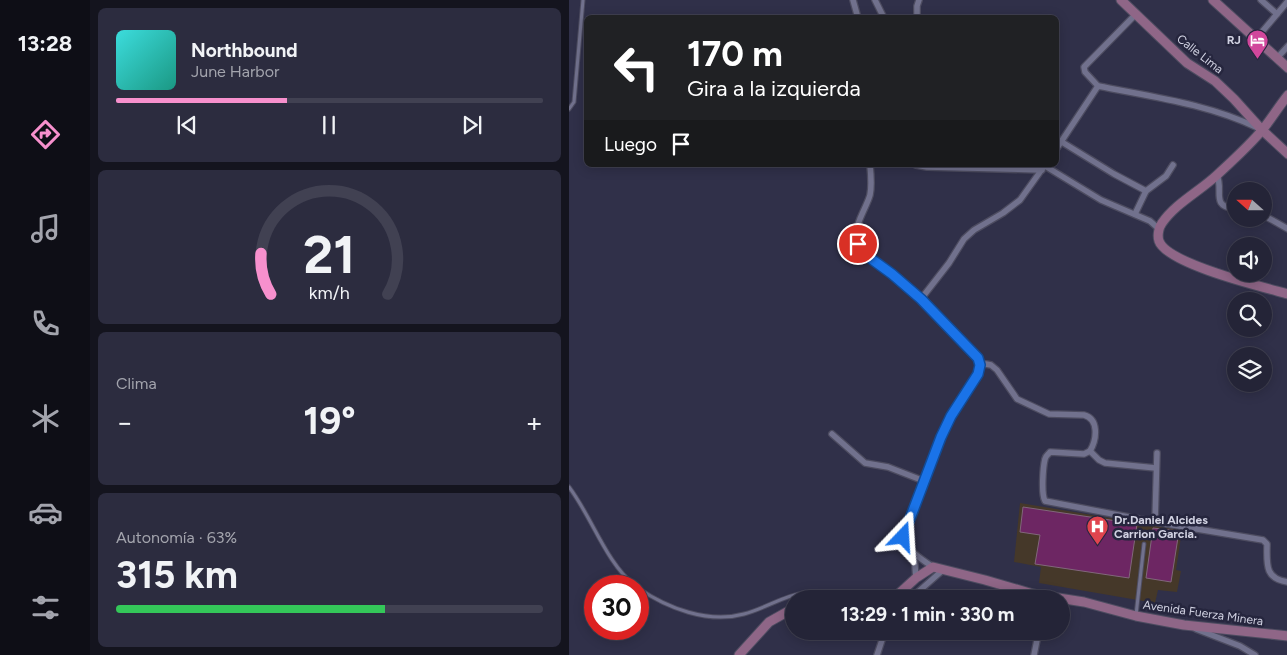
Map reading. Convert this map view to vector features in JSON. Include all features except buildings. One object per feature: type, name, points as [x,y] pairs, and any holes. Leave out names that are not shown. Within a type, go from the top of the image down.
[{"type":"street","points":[[853,0],[857,15]]},
{"type":"street","points":[[875,0],[882,15]]},
{"type":"street","points":[[917,15],[919,0]]},
{"type":"street","name":"Calle Lima","points":[[1121,0],[1187,63],[1215,81],[1234,98],[1262,130],[1287,154]]},
{"type":"street","points":[[1213,0],[1287,68]]},
{"type":"street","points":[[1261,0],[1277,14]]},
{"type":"street","points":[[1256,39],[1287,1]]},
{"type":"street","points":[[1135,15],[1084,67],[1085,72],[1098,86],[1199,105],[1241,120],[1262,130]]},
{"type":"street","points":[[1277,58],[1287,46]]},
{"type":"street","points":[[1098,86],[1059,140],[1114,174],[1146,191]]},
{"type":"street","points":[[1287,94],[1262,130],[1217,175],[1173,211],[1163,222],[1159,229],[1158,240],[1163,248],[1181,260],[1203,269],[1287,294]]},
{"type":"street","points":[[1135,214],[1146,191],[1167,176],[1173,164]]},
{"type":"street","points":[[870,167],[870,194],[857,228],[858,244],[866,255],[921,299],[978,358],[980,365],[978,374],[951,416],[941,437],[903,537],[905,544],[914,554],[933,567],[915,578],[902,590]]},
{"type":"street","points":[[937,167],[1044,167],[1101,200],[1150,221],[1159,229]]},
{"type":"street","points":[[921,299],[949,263],[964,239],[974,230],[1003,213],[1020,200],[1044,167]]},
{"type":"street","points":[[1217,175],[1220,185],[1219,197],[1221,203],[1227,207]]},
{"type":"street","points":[[1272,220],[1287,229]]},
{"type":"street","points":[[980,365],[991,365],[997,370],[1017,399],[1049,414],[1084,415],[1092,418],[1095,425],[1093,444],[1090,451],[1084,454],[1050,452],[1045,459],[1043,493],[1045,501],[1263,540],[1267,544],[1267,560],[1272,577],[1287,582]]},
{"type":"street","points":[[833,434],[865,463],[888,467],[924,481]]},
{"type":"street","points":[[1090,451],[1105,463],[1156,468]]},
{"type":"street","points":[[1155,522],[1157,453]]},
{"type":"street","points":[[914,554],[915,578]]},
{"type":"street","name":"Avenida Fuerza Minera","points":[[933,567],[1011,590]]},
{"type":"street","points":[[920,590],[944,569]]},
{"type":"street","name":"Avenida Fuerza Minera","points":[[1070,601],[1084,602],[1136,616],[1184,624],[1287,636]]},
{"type":"street","points":[[739,655],[769,622],[785,613]]},
{"type":"street","points":[[1184,624],[1240,646],[1255,655]]},
{"type":"street","points":[[877,655],[882,640]]},
{"type":"street","points":[[1034,655],[1037,640]]},
{"type":"lane","points":[[569,109],[574,102],[583,0]]},
{"type":"lane","points":[[569,487],[623,575]]},
{"type":"lane","points":[[1136,616],[1144,544]]},
{"type":"lane","points":[[649,594],[674,608],[698,615],[721,617],[742,615],[785,598]]},
{"type":"shaded area","name":"Dr.Daniel Alcides Carrion Garcia.","points":[[1020,503],[1182,530],[1176,570],[1181,571],[1177,592],[1158,590],[1155,603],[1039,583],[1041,567],[1014,562]]},
{"type":"place","name":"RJ","points":[[1257,59]]},
{"type":"place","name":"Dr.Daniel Alcides Carrion Garcia.","points":[[1098,546]]},
{"type":"route","points":[[858,244],[866,255],[921,299],[978,358],[980,365],[978,374],[951,416],[941,437],[903,537]]}]
